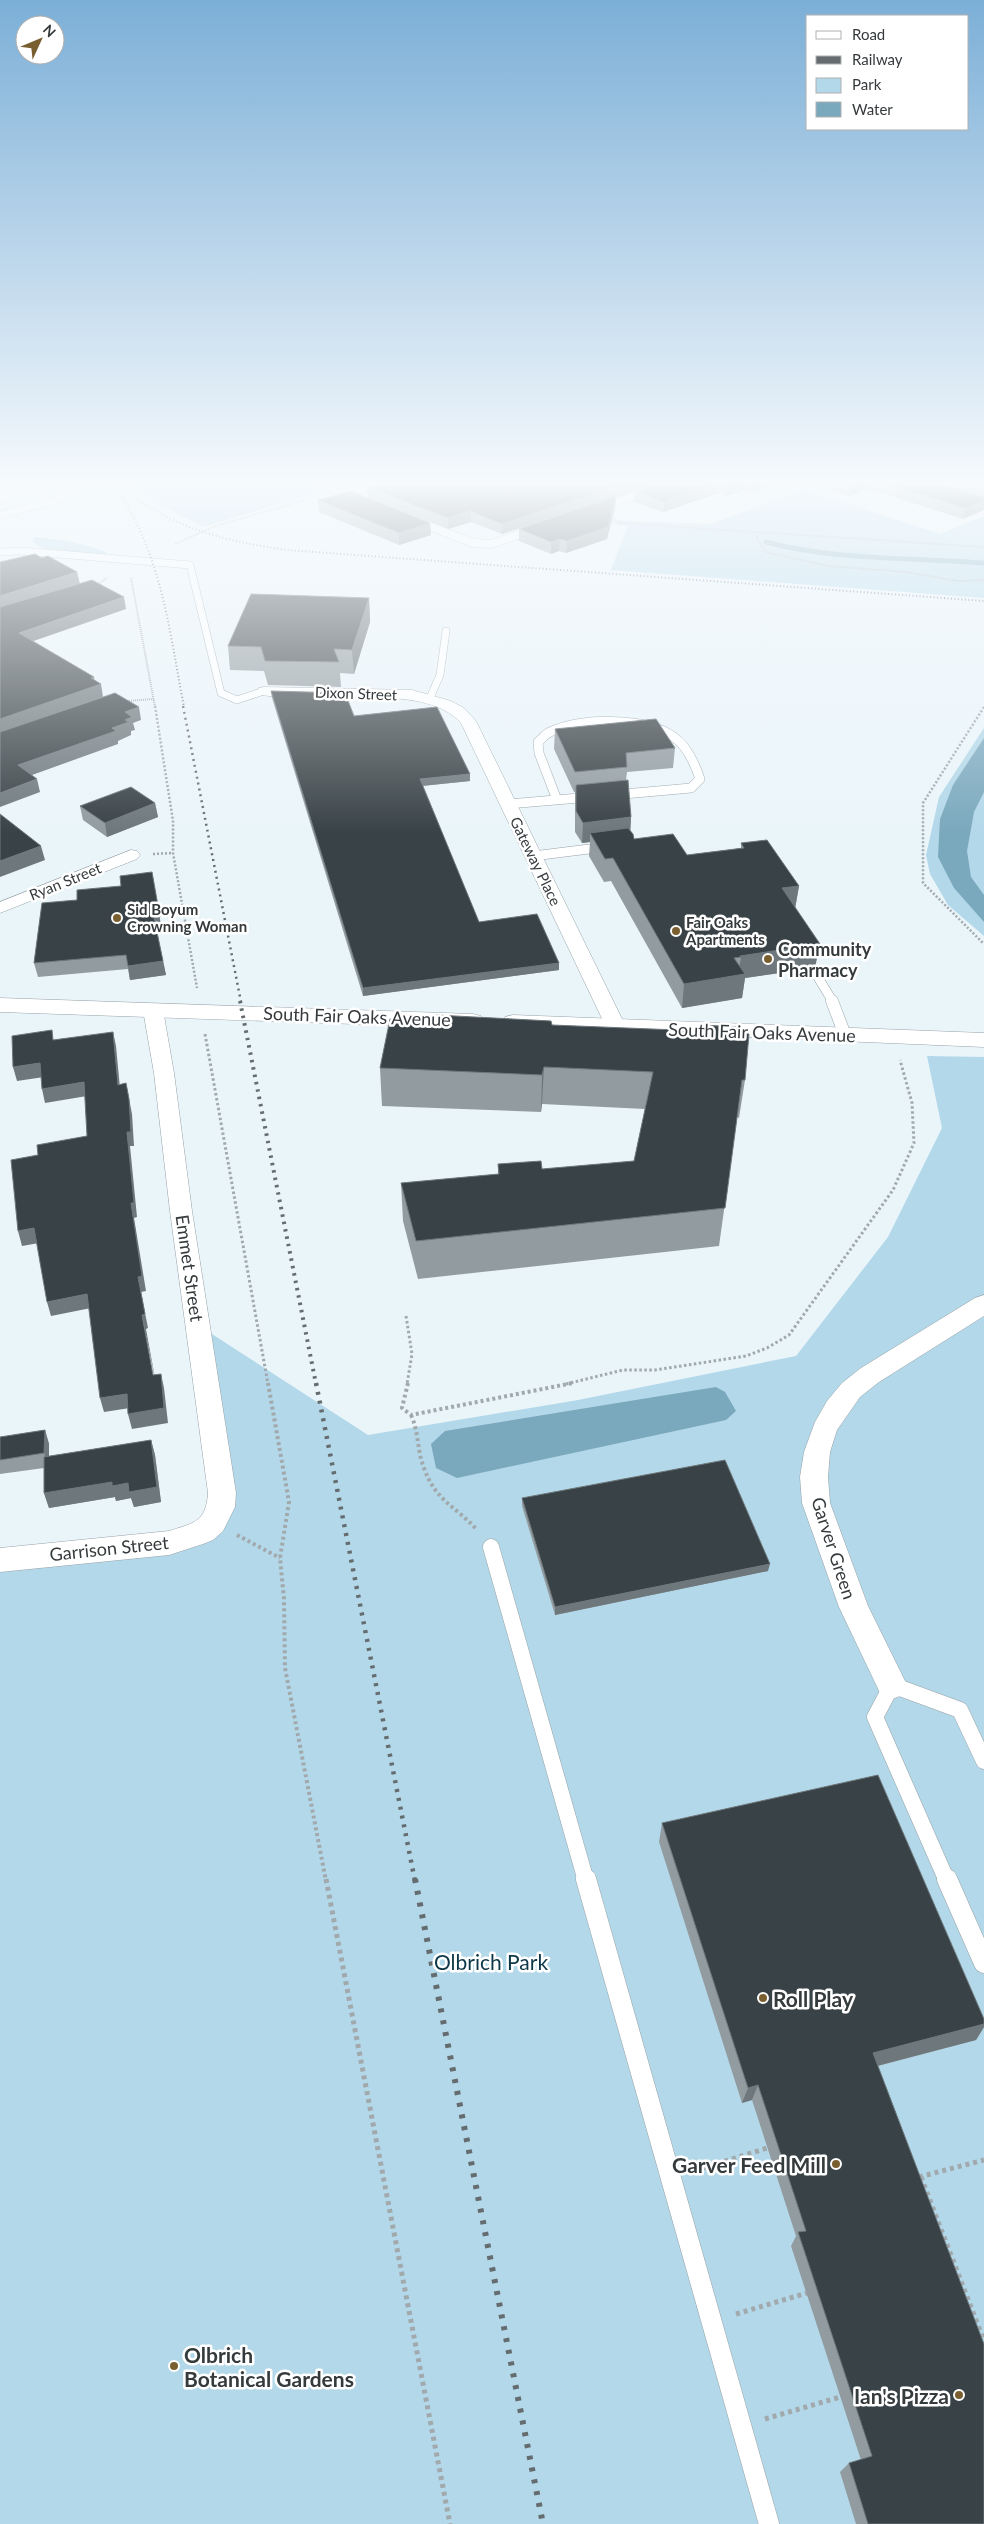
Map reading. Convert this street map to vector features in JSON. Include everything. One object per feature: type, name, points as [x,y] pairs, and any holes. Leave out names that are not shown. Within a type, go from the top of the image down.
[{"type":"street","name":"Dixon Street","points":[[264,691],[412,694],[438,701]]},
{"type":"street","name":"Gateway Place","points":[[438,701],[459,711],[468,721],[616,1026]]},
{"type":"street","name":"Ryan Street","points":[[0,908],[130,854]]},
{"type":"street","name":"South Fair Oaks Avenue","points":[[0,1005],[984,1040]]},
{"type":"street","name":"Emmet Street","points":[[153,1010],[164,1073],[181,1211],[222,1493],[221,1506],[213,1523]]},
{"type":"street","name":"Garver Green","points":[[892,1685],[854,1607],[816,1503],[814,1477],[817,1452],[828,1422],[836,1408],[851,1390],[870,1375],[984,1304]]},
{"type":"street","name":"Garrison Street","points":[[0,1560],[169,1543],[203,1532],[213,1523]]},
{"type":"lane","points":[[198,598],[221,693],[226,698],[245,701],[264,691]]},
{"type":"lane","points":[[438,701],[446,631]]},
{"type":"lane","points":[[508,804],[557,800],[691,788],[700,779],[697,770],[674,737],[664,731],[633,723],[567,727],[549,732],[538,742],[539,753],[557,800]]},
{"type":"lane","points":[[534,856],[611,846]]},
{"type":"lane","points":[[816,974],[837,1008],[845,1034]]},
{"type":"lane","points":[[491,1547],[769,2524]]},
{"type":"lane","points":[[984,1761],[960,1710],[892,1685],[875,1717],[984,1963]]},
{"type":"path","points":[[135,598],[154,699],[173,821],[173,853],[289,1502],[280,1558],[284,1599],[285,1668],[450,2524]]},
{"type":"path","points":[[122,700],[154,699]]},
{"type":"path","points":[[984,707],[923,803],[923,883],[984,944]]},
{"type":"path","points":[[411,1415],[593,1379],[603,1374],[641,1368],[655,1370],[746,1356],[767,1348],[789,1335],[893,1190],[914,1143],[912,1103],[900,1060]]},
{"type":"path","points":[[406,1316],[414,1346],[409,1379],[401,1397],[402,1408],[411,1415],[416,1424],[422,1463],[431,1482],[445,1502],[468,1519],[491,1547]]},
{"type":"path","points":[[213,1523],[280,1558]]},
{"type":"path","points":[[671,2179],[767,2148]]},
{"type":"path","points":[[914,2179],[984,2160]]},
{"type":"path","points":[[922,2177],[984,2341]]},
{"type":"path","points":[[711,2321],[807,2293]]},
{"type":"path","points":[[741,2426],[840,2397]]},
{"type":"green space","points":[[984,728],[984,936],[948,905],[930,874],[926,855],[939,797]]},
{"type":"green space","name":"Olbrich Park","points":[[927,1056],[984,1057],[984,2524],[0,2524],[0,1560],[169,1543],[213,1523],[198,1325],[368,1435],[578,1400],[796,1356],[888,1237],[942,1128]]},
{"type":"water","points":[[984,738],[984,792],[974,812],[967,851],[971,877],[984,895],[984,922],[954,888],[938,857],[940,819],[953,785]]},
{"type":"water","points":[[716,1387],[725,1392],[736,1411],[726,1420],[457,1478],[436,1468],[431,1444],[445,1431]]},
{"type":"building","points":[[31,598],[122,598],[19,633],[94,677],[91,678],[101,684],[0,719],[0,607]]},
{"type":"building","points":[[249,598],[369,598],[352,650],[334,649],[339,662],[265,661],[261,647],[228,646]]},
{"type":"building","points":[[271,691],[345,693],[354,716],[437,707],[470,774],[420,779],[479,922],[537,914],[559,963],[363,988]]},
{"type":"building","points":[[115,693],[139,707],[125,712],[132,717],[125,720],[129,722],[112,728],[116,731],[18,765],[37,779],[0,793],[0,732]]},
{"type":"building","points":[[656,719],[675,748],[626,753],[627,767],[575,772],[555,729]]},
{"type":"building","points":[[628,780],[631,817],[583,823],[576,811],[576,785]]},
{"type":"building","points":[[131,787],[155,803],[105,823],[80,806]]},
{"type":"building","points":[[0,814],[41,846],[0,861]]},
{"type":"building","points":[[628,828],[633,834],[634,839],[673,834],[687,855],[744,848],[741,843],[767,840],[799,886],[782,888],[820,944],[740,956],[734,958],[745,974],[684,984],[613,858],[605,859],[590,833]]},
{"type":"building","points":[[152,872],[160,917],[154,918],[163,961],[128,966],[126,955],[34,963],[42,903],[77,900],[77,890],[121,886],[120,876]]},
{"type":"building","points":[[436,1015],[551,1021],[552,1025],[702,1031],[703,1025],[738,1027],[739,1032],[749,1034],[745,1080],[742,1080],[725,1208],[416,1241],[401,1183],[499,1174],[498,1164],[541,1161],[542,1169],[634,1161],[653,1072],[544,1067],[542,1075],[380,1068],[390,1019],[435,1021]]},
{"type":"building","points":[[52,1030],[53,1040],[113,1032],[118,1085],[126,1083],[129,1099],[131,1132],[127,1132],[134,1203],[131,1203],[142,1276],[138,1277],[145,1314],[142,1315],[153,1375],[161,1374],[164,1408],[128,1414],[127,1394],[100,1398],[87,1294],[47,1302],[34,1228],[18,1231],[11,1160],[38,1155],[37,1145],[87,1136],[84,1082],[42,1089],[40,1063],[13,1067],[12,1036]]},
{"type":"building","points":[[45,1430],[44,1453],[0,1460],[0,1437]]},
{"type":"building","points":[[151,1440],[157,1487],[129,1492],[128,1483],[112,1486],[112,1482],[44,1493],[44,1457]]},
{"type":"building","points":[[725,1460],[770,1564],[555,1607],[522,1498]]},
{"type":"building","name":"Garver Feed Mill","points":[[878,1775],[984,2019],[984,2024],[873,2053],[984,2344],[984,2524],[868,2524],[849,2463],[872,2456],[798,2232],[806,2231],[758,2085],[748,2088],[662,1823]]},
{"type":"railway","points":[[162,598],[184,707]]},
{"type":"railway","points":[[940,598],[984,601]]},
{"type":"railway","points":[[183,706],[241,1002]]},
{"type":"railway","points":[[240,1001],[316,1384]]},
{"type":"railway","points":[[316,1383],[415,1881]]},
{"type":"railway","points":[[415,1879],[543,2524]]},
{"type":"place","name":"Sid Boyum Crowning Woman","points":[[117,918]]},
{"type":"place","name":"Fair Oaks Apartments","points":[[676,931]]},
{"type":"place","name":"Community Pharmacy","points":[[768,959]]},
{"type":"place","name":"Roll Play","points":[[763,1998]]},
{"type":"place","name":"Garver Feed Mill","points":[[836,2164]]},
{"type":"place","name":"Olbrich Botanical Gardens","points":[[174,2366]]},
{"type":"place","name":"Ian's Pizza","points":[[959,2395]]}]
